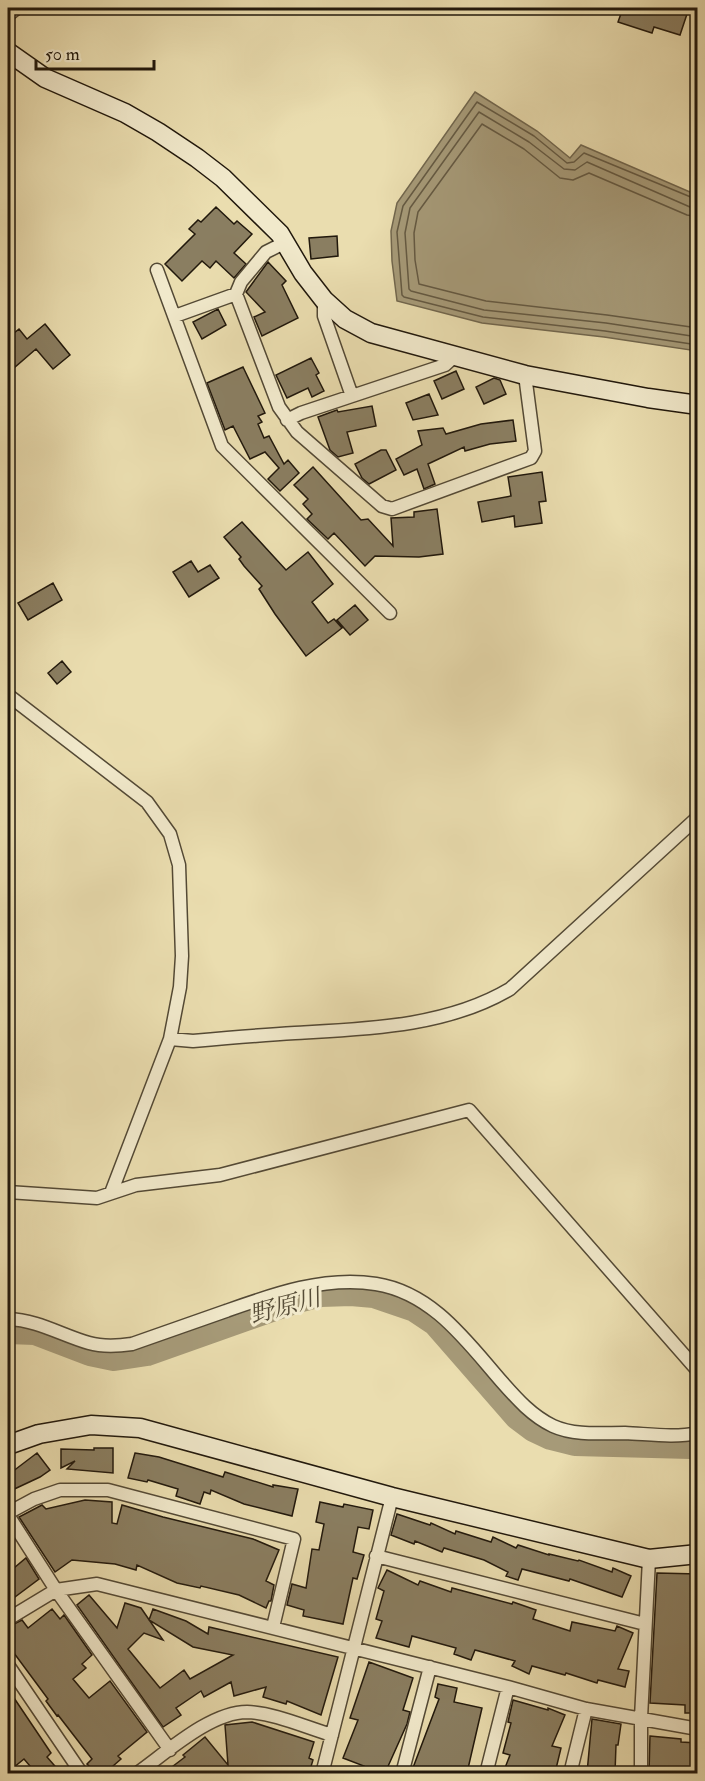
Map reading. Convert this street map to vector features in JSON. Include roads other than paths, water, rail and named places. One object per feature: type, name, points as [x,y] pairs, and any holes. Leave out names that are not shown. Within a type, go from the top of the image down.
[{"type":"street","points":[[8,15],[17,8]]},
{"type":"street","points":[[8,52],[45,78],[133,117],[198,158],[223,178],[280,234],[303,273],[324,300],[345,319],[371,333],[525,375],[698,405]]},
{"type":"street","points":[[284,243],[266,252],[241,282],[236,294],[279,406],[287,420],[297,432],[382,506],[392,508],[531,458],[535,452],[525,375]]},
{"type":"street","points":[[157,270],[222,446],[390,613]]},
{"type":"street","points":[[175,316],[236,294]]},
{"type":"street","points":[[324,300],[324,316],[352,396]]},
{"type":"street","points":[[287,420],[445,365],[455,356]]},
{"type":"street","points":[[8,695],[147,802],[170,834],[179,865],[182,956],[180,987],[170,1039],[111,1193]]},
{"type":"street","points":[[170,1039],[193,1041],[361,1030],[438,1017],[487,1002],[510,989],[698,817]]},
{"type":"street","points":[[8,1191],[97,1198],[136,1185],[220,1175],[469,1110],[698,1371]]},
{"type":"street","points":[[8,1319],[42,1324],[90,1343],[114,1347],[132,1344],[279,1292],[319,1284],[348,1282],[377,1284],[397,1289],[434,1309],[450,1322],[519,1401],[538,1418],[555,1427],[575,1432],[658,1435],[698,1433]]},
{"type":"street","points":[[8,1445],[39,1434],[91,1425],[140,1428],[392,1497],[649,1559],[698,1554]]},
{"type":"street","points":[[170,1750],[56,1590],[8,1514],[34,1498],[60,1490],[108,1490],[294,1539],[273,1627]]},
{"type":"street","points":[[322,1773],[392,1497]]},
{"type":"street","points":[[376,1556],[645,1624]]},
{"type":"street","points":[[641,1773],[640,1718],[649,1559]]},
{"type":"street","points":[[8,1619],[56,1590],[97,1584],[430,1667],[586,1709],[698,1729]]},
{"type":"street","points":[[8,1665],[82,1773]]},
{"type":"street","points":[[402,1773],[430,1667]]},
{"type":"street","points":[[486,1773],[508,1687]]},
{"type":"street","points":[[570,1773],[586,1709]]},
{"type":"street","points":[[136,1773],[206,1725],[226,1716],[247,1712],[272,1716],[332,1735]]},
{"type":"water","points":[[475,92],[537,131],[570,158],[581,145],[697,195],[697,351],[604,337],[482,323],[397,301],[391,231],[397,203]]},
{"type":"waterway","name":"野原川","points":[[8,1330],[35,1331],[90,1352],[114,1357],[147,1352],[294,1300],[321,1293],[374,1294],[415,1308],[436,1322],[518,1416],[534,1428],[551,1436],[575,1442],[691,1445],[698,1443]]}]
